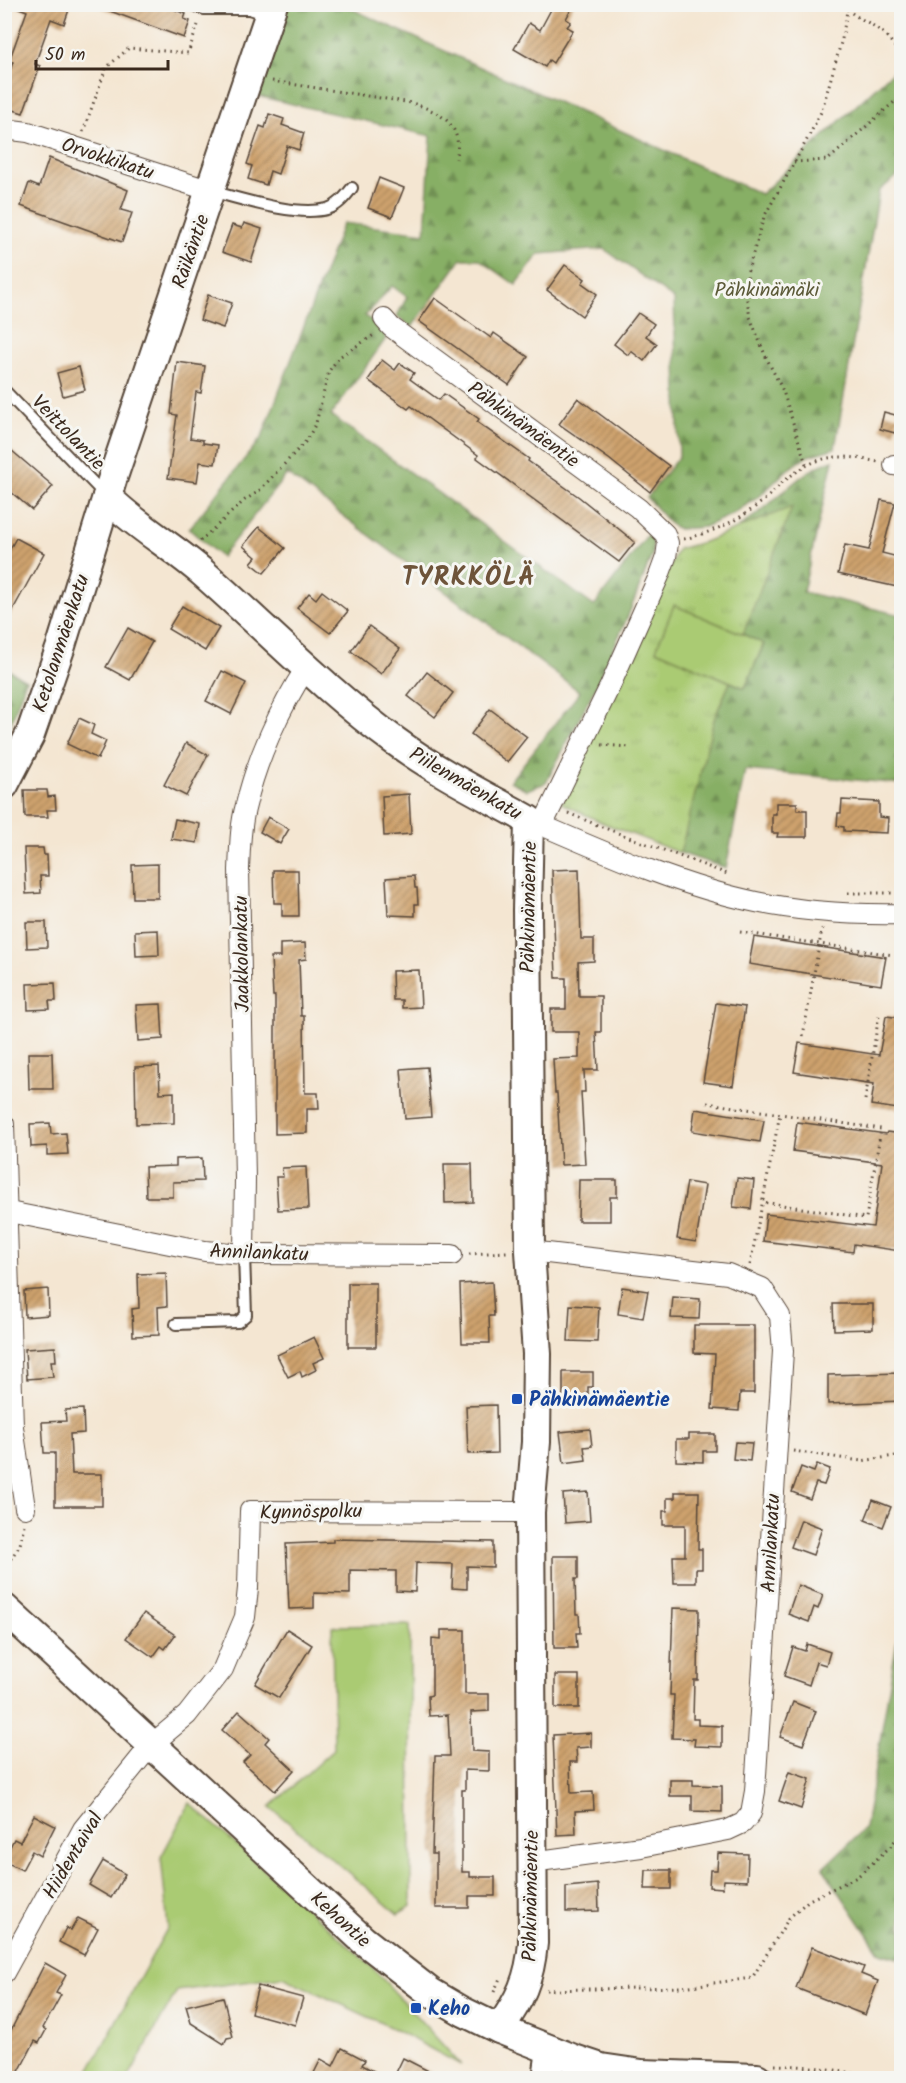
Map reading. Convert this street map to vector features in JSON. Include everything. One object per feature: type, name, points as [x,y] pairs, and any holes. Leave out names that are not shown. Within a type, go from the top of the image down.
[{"type":"street","name":"Räikäntie","points":[[106,497],[271,10]]},
{"type":"street","name":"Orvokkikatu","points":[[4,133],[12,130],[28,132],[211,191]]},
{"type":"street","name":"Pähkinämäentie","points":[[388,323],[638,508],[665,534],[668,543],[659,576],[583,744],[541,817],[527,910],[523,1251],[537,1353],[536,1442],[530,1512],[531,1960],[519,1999],[499,2029]]},
{"type":"street","name":"Piilenmäenkatu","points":[[106,497],[202,572],[306,668],[396,742],[430,764],[656,871],[730,896],[799,910],[902,914]]},
{"type":"street","name":"Ketolanmäenkatu","points":[[4,785],[30,735],[106,497]]},
{"type":"street","name":"Jaakkolankatu","points":[[244,1254],[245,1167],[239,870],[241,839],[246,805],[261,760],[280,713],[306,668]]},
{"type":"street","points":[[4,1124],[13,1427],[25,1508]]},
{"type":"street","name":"Annilankatu","points":[[6,1211],[205,1251],[244,1254],[452,1255]]},
{"type":"street","name":"Annilankatu","points":[[523,1251],[728,1274],[747,1281],[762,1288],[780,1316],[783,1351],[755,1791],[750,1813],[742,1823],[728,1830],[641,1847],[532,1862]]},
{"type":"street","name":"Kynnöspolku","points":[[151,1745],[187,1715],[211,1687],[232,1650],[245,1617],[250,1511],[530,1512]]},
{"type":"street","name":"Kehontie","points":[[4,1608],[363,1940],[394,1966],[440,1998],[499,2029],[601,2068],[642,2074],[757,2079]]},
{"type":"street","name":"Hiidentaival","points":[[4,1973],[83,1829],[151,1745]]},
{"type":"street","points":[[547,2079],[551,2050]]},
{"type":"lane","points":[[190,4],[204,9],[271,10]]},
{"type":"lane","points":[[211,191],[273,207],[303,210],[327,209],[343,200],[352,188]]},
{"type":"lane","name":"Veittolantie","points":[[6,392],[106,497]]},
{"type":"lane","points":[[176,1324],[238,1322],[246,1315],[244,1254]]},
{"type":"path","points":[[844,4],[848,11],[879,29],[902,58]]},
{"type":"path","points":[[77,148],[106,68],[129,48],[188,53],[204,9]]},
{"type":"path","points":[[806,464],[783,391],[765,356],[750,317],[746,295],[748,270],[764,217],[822,110],[848,11]]},
{"type":"path","points":[[249,76],[412,103],[432,109],[447,119],[457,135],[456,159]]},
{"type":"path","points":[[794,162],[828,160],[902,94]]},
{"type":"path","points":[[196,544],[245,500],[258,492],[307,440],[316,423],[329,371],[339,357],[374,335],[388,323]]},
{"type":"path","points":[[668,543],[708,534],[736,520],[762,503],[781,483],[806,464],[831,456],[856,457],[898,466]]},
{"type":"path","points":[[583,744],[630,747]]},
{"type":"path","points":[[541,817],[602,827],[740,878]]},
{"type":"path","points":[[842,893],[902,893]]},
{"type":"path","points":[[804,1035],[825,912]]},
{"type":"path","points":[[740,932],[893,954]]},
{"type":"path","points":[[865,1100],[879,1015]]},
{"type":"path","points":[[707,1103],[881,1129],[866,1218],[763,1202]]},
{"type":"path","points":[[747,1281],[780,1114]]},
{"type":"path","points":[[452,1255],[523,1251]]},
{"type":"path","points":[[776,1448],[861,1461],[902,1455]]},
{"type":"path","points":[[4,1569],[20,1545],[24,1530],[25,1508]]},
{"type":"path","points":[[538,1990],[682,1987],[752,1978],[789,1918],[809,1900],[857,1877],[902,1832]]},
{"type":"green space","name":"Pähkinämäki","points":[[286,5],[343,5],[761,194],[901,64],[901,173],[879,191],[835,448],[808,456],[787,470],[760,496],[731,515],[704,527],[679,529],[671,525],[647,498],[679,456],[674,299],[604,249],[539,254],[516,285],[479,259],[461,259],[412,327],[397,316],[407,297],[392,286],[365,316],[386,331],[385,340],[331,415],[594,606],[649,533],[653,539],[652,555],[628,616],[597,684],[546,783],[527,790],[510,781],[580,692],[287,474],[221,557],[189,529],[262,437],[343,223],[425,233],[431,136],[253,95]]},
{"type":"green space","points":[[833,460],[803,592],[901,615],[901,784],[745,770],[726,868],[680,853],[714,719],[730,682],[745,688],[764,644],[743,634],[791,508],[737,529],[805,474]]},
{"type":"green space","points":[[792,507],[743,634],[674,605],[656,650],[730,682],[714,719],[680,853],[603,823],[561,803],[678,549],[704,542]]},
{"type":"green space","points":[[674,605],[764,643],[745,688],[655,650]]},
{"type":"green space","points":[[5,668],[26,680],[5,740]]},
{"type":"green space","points":[[901,1618],[902,1959],[880,1953],[823,1868],[865,1828]]},
{"type":"green space","points":[[410,1625],[411,1906],[398,1914],[270,1807],[334,1749],[332,1626]]},
{"type":"green space","points":[[190,1803],[371,1966],[461,2065],[394,2029],[283,1977],[177,1991],[128,2078],[85,2078],[168,1927],[161,1857]]},
{"type":"building","points":[[16,4],[71,4],[64,24],[51,19],[35,64],[40,66],[23,113],[4,107],[4,87],[13,62],[9,61],[27,11],[16,7]]},
{"type":"building","points":[[96,4],[160,4],[186,14],[184,19],[190,21],[184,38],[96,6]]},
{"type":"building","points":[[554,4],[574,4],[566,19],[571,22],[567,27],[573,30],[553,63],[549,60],[545,67],[514,49],[529,23],[540,30]]},
{"type":"building","points":[[269,114],[284,119],[282,125],[304,133],[299,150],[287,146],[278,174],[270,171],[266,185],[248,179],[252,166],[247,164],[260,126],[265,128]]},
{"type":"building","points":[[49,158],[128,190],[121,210],[132,213],[122,242],[21,206],[29,183],[39,187]]},
{"type":"building","points":[[379,178],[404,188],[392,217],[368,208]]},
{"type":"building","points":[[244,223],[262,229],[251,262],[222,252],[232,225],[242,228]]},
{"type":"building","points":[[565,265],[585,279],[582,283],[597,294],[582,316],[547,290]]},
{"type":"building","points":[[208,295],[232,303],[223,328],[200,320]]},
{"type":"building","points":[[435,298],[491,338],[494,333],[528,357],[509,385],[419,321]]},
{"type":"building","points":[[638,313],[654,324],[646,336],[657,344],[644,361],[631,351],[628,355],[614,344]]},
{"type":"building","points":[[382,360],[395,370],[400,363],[414,373],[410,379],[439,400],[444,394],[479,419],[477,422],[529,459],[528,461],[579,497],[635,542],[619,562],[477,458],[478,455],[411,406],[408,409],[368,380]]},
{"type":"building","points":[[177,362],[205,366],[201,393],[196,392],[190,438],[218,445],[215,464],[200,462],[197,482],[168,478],[177,415],[171,414]]},
{"type":"building","points":[[79,367],[85,390],[63,396],[57,373]]},
{"type":"building","points":[[578,398],[669,466],[650,492],[609,459],[559,424]]},
{"type":"building","points":[[884,412],[899,416],[895,433],[880,429]]},
{"type":"building","points":[[4,444],[53,486],[32,510],[4,486]]},
{"type":"building","points":[[881,500],[895,503],[882,553],[902,558],[902,588],[838,574],[845,545],[869,550]]},
{"type":"building","points":[[259,527],[285,548],[264,573],[251,563],[256,557],[243,546]]},
{"type":"building","points":[[16,538],[44,553],[4,626],[4,560]]},
{"type":"building","points":[[322,591],[348,611],[330,633],[297,608],[309,593],[316,599]]},
{"type":"building","points":[[182,606],[219,628],[205,651],[168,629]]},
{"type":"building","points":[[369,626],[400,649],[381,674],[351,651]]},
{"type":"building","points":[[128,628],[152,642],[130,680],[106,667]]},
{"type":"building","points":[[222,671],[246,683],[231,714],[206,701]]},
{"type":"building","points":[[427,672],[453,693],[435,717],[408,696]]},
{"type":"building","points":[[490,709],[527,737],[507,762],[471,734]]},
{"type":"building","points":[[79,718],[94,725],[91,734],[106,741],[98,759],[67,744]]},
{"type":"building","points":[[186,743],[208,755],[186,796],[164,785]]},
{"type":"building","points":[[24,790],[47,790],[48,797],[55,796],[56,810],[47,810],[48,817],[25,817]]},
{"type":"building","points":[[409,794],[411,834],[384,836],[382,796]]},
{"type":"building","points":[[842,800],[879,802],[879,817],[888,818],[887,833],[844,831],[844,827],[837,826]]},
{"type":"building","points":[[776,803],[797,803],[797,810],[807,810],[807,837],[777,837],[778,833],[772,833],[772,814],[776,814]]},
{"type":"building","points":[[268,817],[289,829],[280,844],[260,832]]},
{"type":"building","points":[[175,819],[200,824],[197,843],[171,839]]},
{"type":"building","points":[[24,848],[43,848],[44,855],[47,855],[48,876],[40,876],[41,893],[26,894]]},
{"type":"building","points":[[158,864],[158,898],[133,898],[132,865]]},
{"type":"building","points":[[579,869],[581,939],[594,939],[594,961],[578,962],[579,996],[601,996],[601,1032],[596,1032],[598,1070],[584,1070],[585,1092],[581,1092],[585,1164],[561,1165],[553,1059],[579,1058],[579,1032],[551,1032],[551,1009],[566,1009],[566,978],[556,978],[552,870]]},
{"type":"building","points":[[273,870],[298,870],[299,916],[282,916],[282,903],[274,903]]},
{"type":"building","points":[[414,876],[418,904],[415,904],[415,916],[388,915],[386,878]]},
{"type":"building","points":[[26,922],[46,922],[47,947],[27,948]]},
{"type":"building","points":[[158,930],[159,955],[136,956],[135,931]]},
{"type":"building","points":[[754,937],[886,957],[881,985],[749,964]]},
{"type":"building","points":[[305,943],[306,959],[299,960],[301,1016],[304,1016],[305,1093],[318,1093],[319,1109],[307,1109],[307,1133],[275,1134],[275,996],[273,996],[271,957],[280,957],[280,944]]},
{"type":"building","points":[[419,970],[421,1007],[402,1008],[402,1000],[393,1000],[392,971]]},
{"type":"building","points":[[55,983],[56,1001],[49,1001],[50,1009],[28,1010],[27,984]]},
{"type":"building","points":[[716,1003],[745,1007],[733,1086],[703,1082]]},
{"type":"building","points":[[161,1004],[163,1039],[138,1041],[136,1005]]},
{"type":"building","points":[[886,1016],[902,1018],[902,1091],[898,1109],[871,1105],[874,1084],[794,1072],[799,1043],[879,1055]]},
{"type":"building","points":[[28,1053],[52,1053],[53,1089],[29,1089]]},
{"type":"building","points":[[159,1066],[160,1093],[174,1092],[174,1123],[136,1124],[135,1067]]},
{"type":"building","points":[[427,1067],[431,1117],[405,1119],[401,1069]]},
{"type":"building","points":[[695,1109],[764,1120],[760,1142],[692,1131]]},
{"type":"building","points":[[797,1122],[886,1134],[887,1132],[902,1134],[900,1251],[854,1244],[853,1252],[763,1241],[766,1214],[873,1227],[882,1163],[793,1151]]},
{"type":"building","points":[[50,1123],[51,1134],[66,1133],[68,1154],[47,1155],[47,1146],[31,1147],[30,1124]]},
{"type":"building","points":[[202,1158],[203,1181],[173,1182],[173,1197],[146,1197],[145,1167],[176,1166],[176,1159]]},
{"type":"building","points":[[444,1164],[472,1164],[473,1202],[445,1203]]},
{"type":"building","points":[[306,1167],[308,1209],[278,1210],[276,1177],[283,1177],[282,1168]]},
{"type":"building","points":[[737,1178],[754,1180],[751,1209],[733,1207]]},
{"type":"building","points":[[579,1180],[617,1180],[617,1197],[610,1197],[610,1221],[578,1221]]},
{"type":"building","points":[[687,1182],[705,1185],[696,1242],[677,1239]]},
{"type":"building","points":[[166,1273],[167,1306],[158,1307],[159,1335],[133,1336],[132,1309],[139,1308],[138,1274]]},
{"type":"building","points":[[492,1282],[494,1316],[489,1316],[490,1343],[462,1343],[460,1284]]},
{"type":"building","points":[[348,1283],[376,1283],[376,1347],[348,1347]]},
{"type":"building","points":[[622,1287],[648,1291],[643,1318],[618,1314]]},
{"type":"building","points":[[48,1289],[49,1315],[25,1317],[24,1291]]},
{"type":"building","points":[[673,1297],[700,1299],[699,1319],[671,1318]]},
{"type":"building","points":[[833,1304],[873,1304],[873,1329],[834,1330]]},
{"type":"building","points":[[570,1305],[599,1307],[597,1342],[568,1341]]},
{"type":"building","points":[[694,1325],[754,1325],[754,1393],[740,1393],[739,1411],[712,1409],[715,1354],[694,1353]]},
{"type":"building","points":[[314,1337],[324,1358],[313,1363],[316,1370],[302,1377],[300,1371],[288,1377],[277,1355]]},
{"type":"building","points":[[55,1347],[56,1361],[51,1361],[53,1377],[27,1379],[25,1349]]},
{"type":"building","points":[[563,1372],[593,1372],[593,1387],[588,1387],[588,1401],[563,1401]]},
{"type":"building","points":[[902,1373],[902,1401],[828,1404],[828,1375]]},
{"type":"building","points":[[496,1405],[497,1453],[468,1454],[466,1406]]},
{"type":"building","points":[[83,1409],[84,1433],[70,1434],[72,1474],[102,1474],[102,1506],[55,1506],[55,1453],[44,1453],[42,1422],[66,1421],[65,1410]]},
{"type":"building","points":[[590,1429],[592,1446],[584,1447],[586,1460],[564,1463],[560,1432]]},
{"type":"building","points":[[689,1434],[715,1434],[715,1451],[703,1451],[703,1462],[676,1461],[676,1439],[689,1439]]},
{"type":"building","points":[[735,1442],[752,1443],[750,1461],[733,1459]]},
{"type":"building","points":[[817,1464],[830,1469],[824,1485],[816,1483],[810,1499],[792,1492],[801,1467],[814,1472]]},
{"type":"building","points":[[588,1492],[590,1521],[565,1523],[563,1494]]},
{"type":"building","points":[[675,1492],[699,1492],[698,1549],[702,1549],[702,1569],[696,1569],[696,1583],[674,1583],[673,1556],[685,1556],[685,1525],[663,1525],[663,1511],[667,1511],[667,1498],[675,1498]]},
{"type":"building","points":[[873,1500],[891,1507],[883,1527],[865,1520]]},
{"type":"building","points":[[801,1520],[822,1528],[813,1555],[791,1547]]},
{"type":"building","points":[[333,1539],[493,1542],[493,1567],[467,1566],[467,1589],[452,1588],[453,1564],[416,1563],[415,1592],[396,1591],[396,1571],[350,1570],[350,1594],[314,1593],[314,1608],[289,1609],[286,1544],[333,1542]]},
{"type":"building","points":[[553,1556],[578,1556],[578,1579],[575,1579],[576,1614],[579,1614],[580,1633],[576,1633],[577,1648],[554,1648]]},
{"type":"building","points":[[798,1585],[823,1595],[818,1609],[814,1607],[809,1622],[788,1614]]},
{"type":"building","points":[[673,1608],[699,1609],[698,1680],[694,1680],[693,1719],[698,1719],[698,1725],[722,1726],[722,1747],[694,1746],[695,1739],[672,1738],[674,1695],[670,1695]]},
{"type":"building","points":[[144,1613],[175,1635],[165,1649],[161,1646],[153,1657],[126,1638]]},
{"type":"building","points":[[287,1629],[312,1645],[279,1698],[255,1684]]},
{"type":"building","points":[[441,1630],[465,1630],[465,1694],[489,1694],[489,1711],[471,1712],[472,1751],[489,1752],[489,1771],[465,1770],[465,1790],[462,1790],[462,1872],[470,1872],[470,1877],[495,1877],[495,1896],[469,1896],[469,1908],[436,1908],[436,1854],[432,1854],[435,1756],[450,1756],[448,1715],[429,1716],[428,1696],[432,1695],[432,1638],[441,1639]]},
{"type":"building","points":[[807,1644],[830,1652],[826,1665],[816,1662],[809,1685],[784,1676],[793,1647],[805,1651]]},
{"type":"building","points":[[555,1675],[579,1675],[579,1708],[555,1708]]},
{"type":"building","points":[[793,1702],[816,1711],[803,1745],[780,1737]]},
{"type":"building","points":[[239,1711],[269,1738],[265,1743],[294,1770],[275,1791],[243,1762],[250,1755],[222,1730]]},
{"type":"building","points":[[591,1733],[591,1747],[576,1748],[577,1762],[570,1762],[571,1793],[593,1792],[594,1810],[575,1811],[576,1834],[557,1835],[553,1735]]},
{"type":"building","points":[[789,1772],[810,1779],[801,1809],[779,1801]]},
{"type":"building","points":[[670,1780],[693,1780],[693,1785],[722,1786],[722,1812],[692,1811],[692,1796],[670,1796]]},
{"type":"building","points":[[34,1815],[55,1826],[40,1856],[32,1851],[22,1870],[4,1859],[14,1839],[20,1842]]},
{"type":"building","points":[[718,1853],[748,1854],[747,1881],[724,1880],[723,1888],[709,1887],[710,1870],[717,1870]]},
{"type":"building","points":[[103,1861],[125,1874],[111,1898],[89,1885]]},
{"type":"building","points":[[646,1870],[671,1870],[671,1889],[645,1889]]},
{"type":"building","points":[[598,1884],[599,1911],[566,1912],[566,1887]]},
{"type":"building","points":[[78,1918],[98,1928],[84,1955],[59,1942],[66,1928],[71,1930]]},
{"type":"building","points":[[812,1947],[864,1967],[861,1974],[878,1981],[865,2015],[796,1988]]},
{"type":"building","points":[[45,1963],[66,1975],[56,1993],[61,1995],[43,2028],[46,2030],[39,2043],[35,2041],[15,2079],[4,2079],[4,2044]]},
{"type":"building","points":[[258,1986],[303,1998],[295,2025],[251,2013]]},
{"type":"building","points":[[223,1997],[233,2037],[227,2038],[224,2044],[191,2023],[186,2006]]},
{"type":"building","points":[[342,2048],[365,2060],[362,2065],[389,2079],[311,2079],[321,2059],[333,2066]]},
{"type":"building","points":[[403,2058],[444,2079],[393,2079]]},
{"type":"place","name":"Pähkinämäentie","points":[[517,1399]]},
{"type":"place","name":"Keho","points":[[416,2008]]},
{"type":"district","name":"TYRKKÖLÄ","points":[[469,576]]}]
